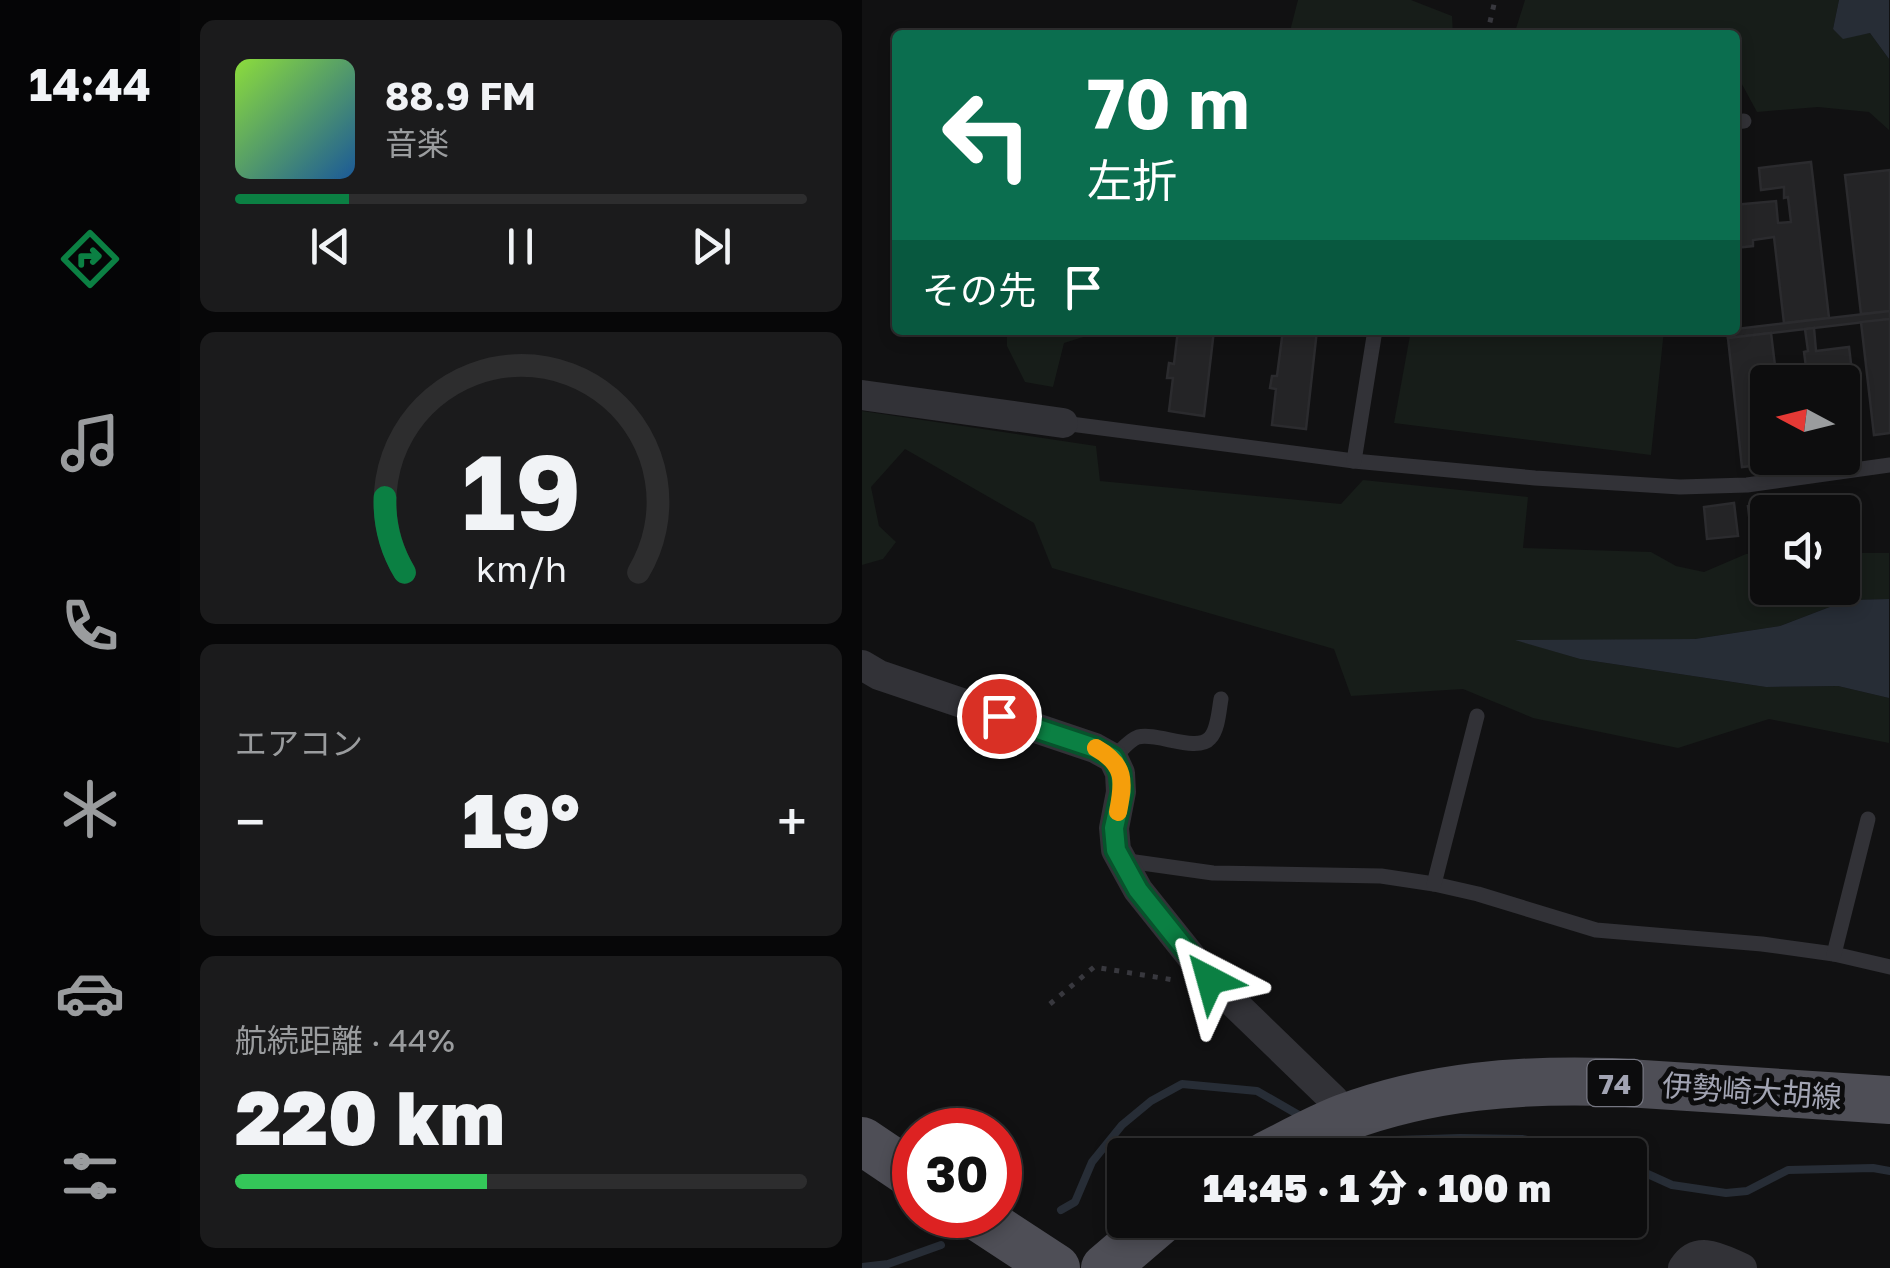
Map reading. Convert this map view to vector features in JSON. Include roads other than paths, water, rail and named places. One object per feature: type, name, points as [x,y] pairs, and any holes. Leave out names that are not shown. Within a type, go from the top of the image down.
[{"type":"main road","name":"伊勢崎大胡線","points":[[1327,1135],[1423,1095],[1529,1082],[1611,1082],[1890,1100]]},
{"type":"main road","points":[[862,1141],[892,1161]]},
{"type":"main road","points":[[1010,1238],[1056,1268]]},
{"type":"main road","points":[[1105,1268],[1140,1238]]},
{"type":"street","points":[[862,396],[1063,423]]},
{"type":"street","points":[[862,665],[879,675],[1095,748],[1113,758],[1122,792],[1114,828],[1116,850],[1138,890],[1217,986],[1334,1100],[1327,1135]]},
{"type":"street","points":[[1684,1268],[1689,1259],[1700,1254],[1713,1255],[1742,1268]]},
{"type":"lane","points":[[1354,462],[1374,335]]},
{"type":"lane","points":[[1063,423],[1354,462],[1680,488],[1747,486],[1890,466]]},
{"type":"lane","points":[[1113,758],[1134,738],[1200,744],[1209,740],[1221,699]]},
{"type":"lane","points":[[1434,884],[1477,716]]},
{"type":"lane","points":[[1834,954],[1868,820]]},
{"type":"lane","points":[[1121,860],[1213,873],[1362,874],[1478,894],[1596,930],[1762,944],[1890,966]]},
{"type":"waterway","points":[[1061,1210],[1075,1202],[1092,1162],[1122,1125],[1151,1101],[1182,1084],[1257,1091],[1304,1118]]},
{"type":"waterway","points":[[1647,1174],[1672,1185],[1726,1193],[1747,1191],[1788,1170],[1890,1171]]},
{"type":"waterway","points":[[862,1267],[888,1264],[941,1245]]}]
